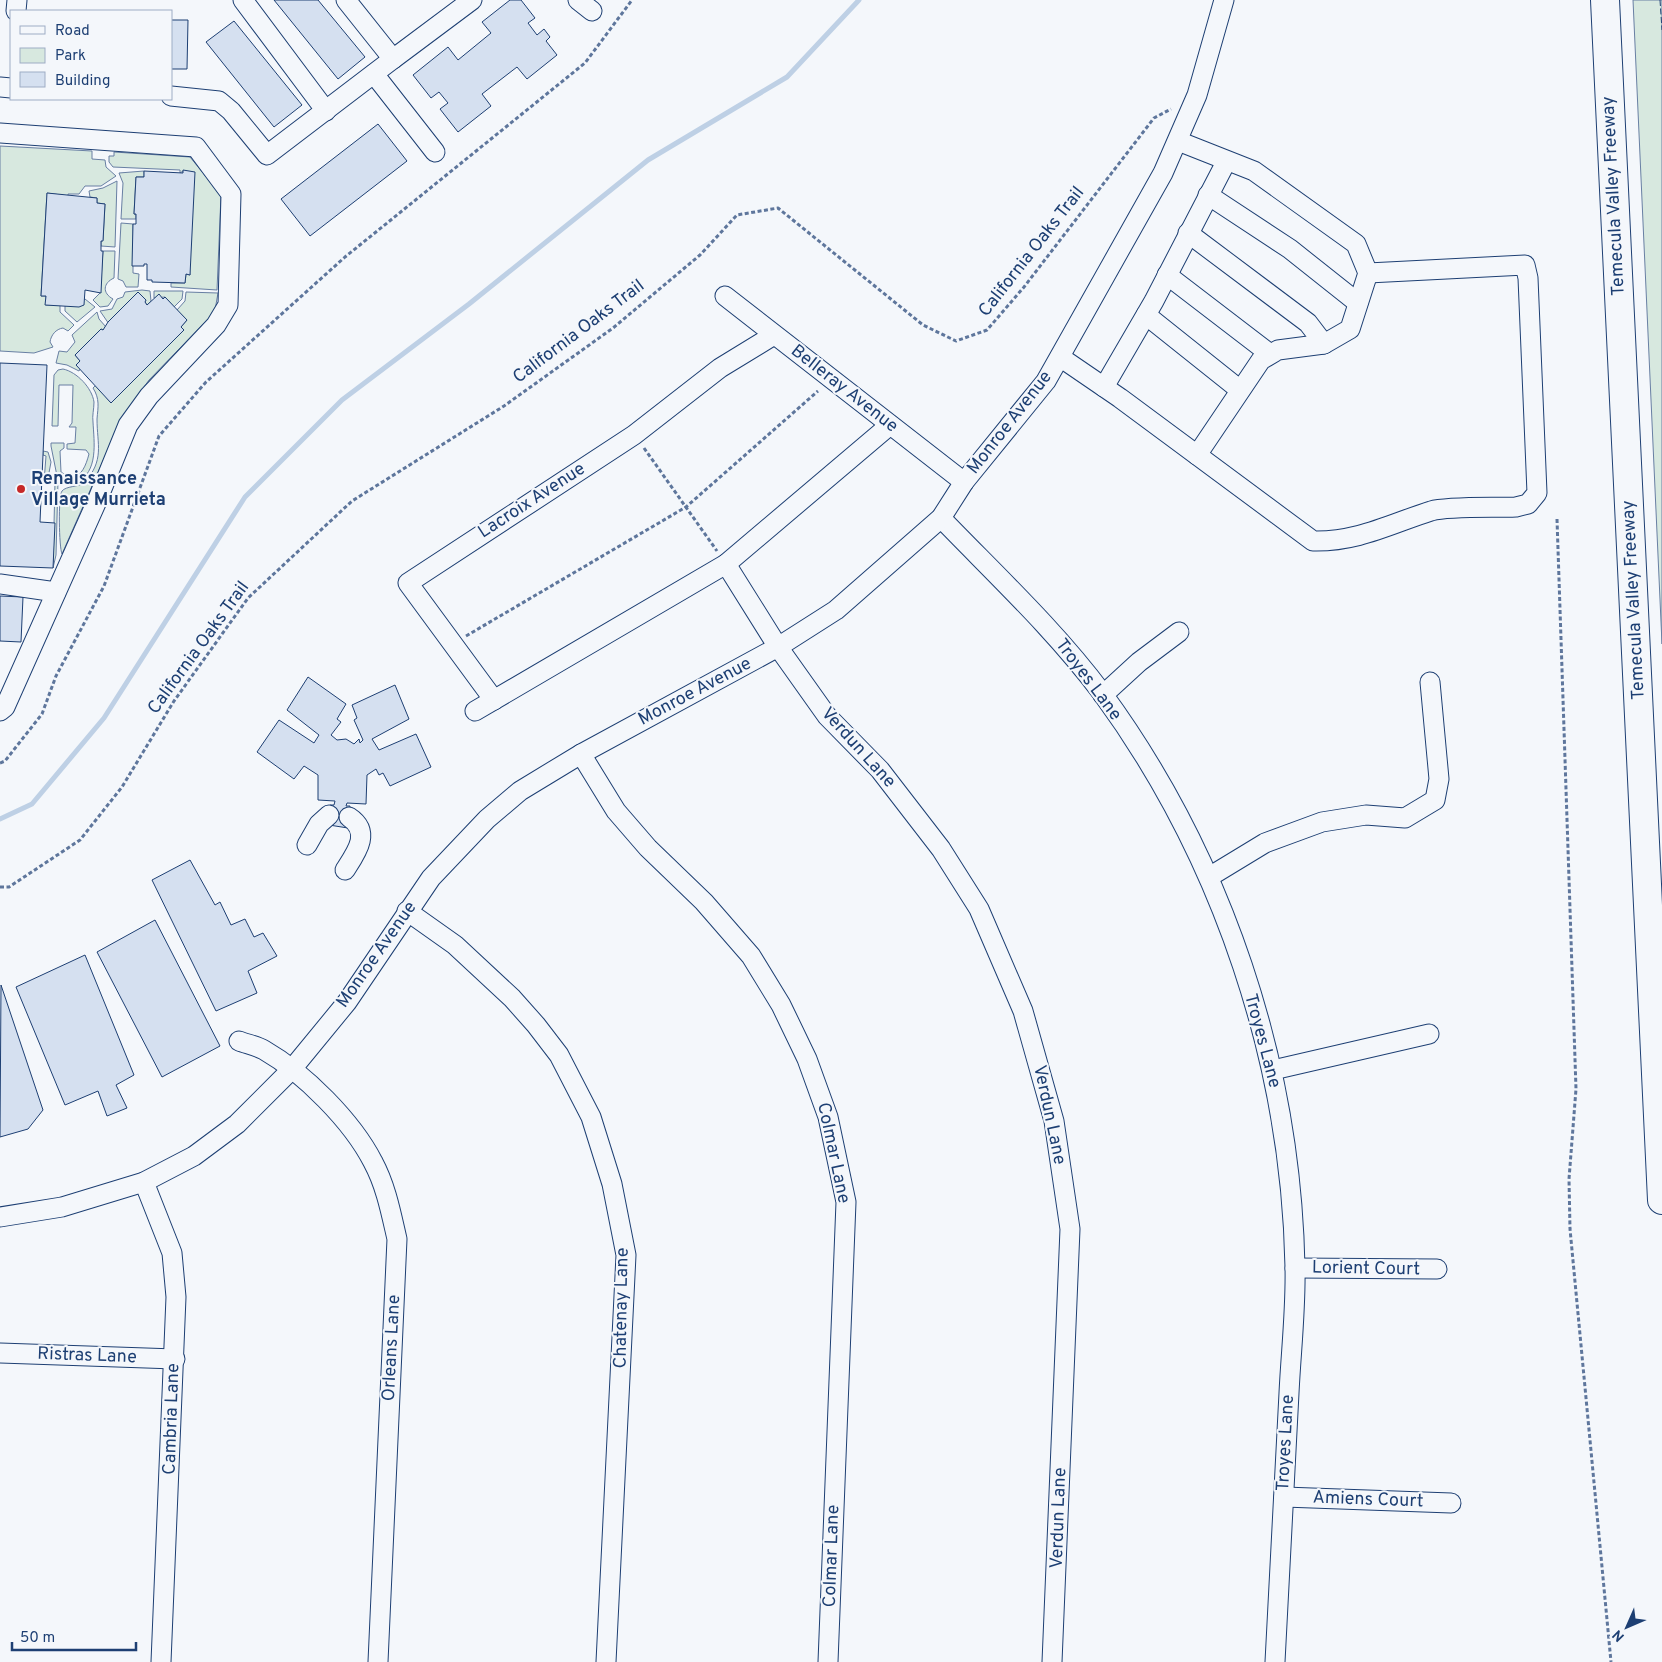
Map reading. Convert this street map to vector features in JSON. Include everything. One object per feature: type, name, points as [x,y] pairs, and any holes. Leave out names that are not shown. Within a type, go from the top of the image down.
[{"type":"highway","name":"Temecula Valley Freeway","points":[[1605,0],[1662,1200]]},
{"type":"street","points":[[243,0],[326,111]]},
{"type":"street","points":[[346,0],[393,59]]},
{"type":"street","points":[[172,96],[218,101],[231,111],[267,155],[472,0]]},
{"type":"street","name":"Monroe Avenue","points":[[0,1217],[62,1206],[144,1182],[194,1156],[237,1124],[292,1069],[347,1002],[431,878],[486,819],[520,790],[581,754],[778,647],[836,610],[941,518],[964,482],[1046,381],[1163,174],[1197,95],[1224,0]]},
{"type":"street","points":[[374,74],[435,152]]},
{"type":"street","points":[[0,133],[196,147],[231,194],[228,305],[216,325],[149,396],[128,425],[5,707],[0,712]]},
{"type":"street","points":[[1178,140],[1226,162],[1254,172],[1356,244],[1368,273],[1350,329],[1324,344],[1278,350],[1261,360],[1197,455]]},
{"type":"street","points":[[1104,387],[1146,315],[1226,162]]},
{"type":"street","points":[[1208,195],[1290,249],[1358,303]]},
{"type":"street","points":[[1188,233],[1308,323],[1324,344]]},
{"type":"street","points":[[1060,357],[1104,387],[1313,541],[1333,542],[1385,529],[1433,510],[1516,507],[1528,504],[1538,493],[1528,278],[1525,265],[1368,273]]},
{"type":"street","points":[[1167,276],[1270,354]]},
{"type":"street","name":"Belleray Avenue","points":[[725,296],[964,482]]},
{"type":"street","points":[[1146,315],[1240,390]]},
{"type":"street","name":"Lacroix Avenue","points":[[494,700],[408,583],[634,435],[720,368],[774,335]]},
{"type":"street","points":[[475,711],[726,564],[890,425]]},
{"type":"street","name":"Troyes Lane","points":[[941,518],[1058,639],[1103,695],[1156,776],[1210,877],[1255,1008],[1273,1070],[1287,1168],[1295,1268],[1275,1662]]},
{"type":"street","name":"Verdun Lane","points":[[726,564],[778,647],[827,716],[880,770],[941,849],[980,909],[1023,1011],[1054,1122],[1070,1229],[1052,1662]]},
{"type":"street","points":[[0,584],[56,592]]},
{"type":"street","points":[[1103,695],[1139,662],[1179,632]]},
{"type":"street","points":[[1210,877],[1265,843],[1322,822],[1366,815],[1405,818],[1435,800],[1439,779],[1430,682]]},
{"type":"street","name":"Colmar Lane","points":[[581,754],[616,812],[648,848],[704,902],[752,956],[781,1005],[804,1052],[828,1117],[846,1202],[828,1662]]},
{"type":"street","points":[[307,845],[319,824],[329,815]]},
{"type":"street","points":[[345,870],[358,849],[362,833],[358,824],[349,817]]},
{"type":"street","name":"Chatenay Lane","points":[[407,911],[455,945],[505,991],[536,1024],[559,1055],[591,1116],[612,1184],[626,1255],[606,1662]]},
{"type":"street","points":[[1273,1070],[1429,1034]]},
{"type":"street","name":"Orleans Lane","points":[[239,1041],[263,1049],[292,1069],[337,1112],[356,1135],[373,1162],[388,1197],[397,1239],[378,1662]]},
{"type":"street","name":"Cambria Lane","points":[[144,1182],[172,1253],[176,1298],[175,1359],[161,1662]]},
{"type":"street","name":"Lorient Court","points":[[1295,1268],[1437,1269]]},
{"type":"street","name":"Ristras Lane","points":[[0,1353],[175,1359]]},
{"type":"street","name":"Amiens Court","points":[[1284,1497],[1451,1503]]},
{"type":"path","points":[[0,763],[5,761],[42,714],[56,676],[104,586],[159,436],[206,382],[345,257],[585,63],[632,0]]},
{"type":"path","name":"California Oaks Trail","points":[[0,887],[9,886],[80,840],[122,788],[174,701],[248,598],[352,501],[504,406],[613,328],[700,255],[737,215],[778,208],[923,325],[956,340],[987,330],[1024,287],[1154,118],[1197,95]]},
{"type":"path","points":[[452,644],[686,507],[832,379]]},
{"type":"path","points":[[634,435],[726,564]]},
{"type":"path","points":[[1557,519],[1576,1089],[1568,1179],[1570,1229],[1611,1662]]},
{"type":"green space","points":[[1633,0],[1662,0],[1662,644]]},
{"type":"green space","points":[[0,146],[92,151],[92,159],[105,160],[106,167],[116,176],[101,186],[85,186],[79,194],[68,194],[68,196],[47,193],[41,296],[46,296],[46,305],[60,305],[60,312],[74,325],[68,331],[63,328],[54,333],[50,342],[53,347],[34,353],[0,351]]},
{"type":"green space","points":[[114,152],[190,157],[221,195],[217,290],[171,287],[171,283],[185,283],[186,274],[190,275],[183,171],[180,173],[180,170],[113,167],[109,162],[109,156],[114,156]]},
{"type":"green space","points":[[144,171],[144,177],[136,177],[134,214],[136,214],[136,219],[121,219],[123,183],[119,173]]},
{"type":"green space","points":[[117,181],[115,247],[101,246],[105,204],[97,203],[97,198],[90,197],[89,191],[103,188]]},
{"type":"green space","points":[[121,223],[133,224],[133,273],[139,274],[138,287],[126,287],[123,281],[118,279]]},
{"type":"green space","points":[[103,251],[115,251],[114,278],[110,280],[105,288],[109,297],[113,299],[108,306],[100,307],[93,300],[100,293]]},
{"type":"green space","points":[[150,291],[151,301],[147,305],[146,300],[138,293],[109,324],[100,311],[112,309],[117,299],[123,297],[125,292]]},
{"type":"green space","points":[[154,291],[183,291],[182,299],[174,307],[165,297],[154,298]]},
{"type":"green space","points":[[186,292],[218,293],[215,310],[149,380],[122,418],[62,554],[59,522],[62,491],[84,483],[91,475],[97,459],[98,403],[93,388],[96,385],[111,403],[184,330],[181,327],[187,320],[177,310],[185,301]]},
{"type":"green space","points":[[85,299],[95,307],[77,322],[65,311],[65,306]]},
{"type":"green space","points":[[97,312],[99,319],[106,327],[103,330],[101,329],[75,355],[80,361],[79,371],[67,365],[56,363],[59,351],[67,352],[75,342],[72,335]]},
{"type":"green space","points":[[63,369],[73,373],[83,381],[90,391],[94,402],[94,456],[89,472],[76,483],[66,482],[57,476],[51,446],[51,443],[64,443],[64,448],[60,451],[61,472],[70,478],[80,473],[85,466],[89,454],[86,450],[67,449],[67,444],[75,443],[76,427],[69,427],[72,423],[73,385],[59,385],[58,426],[52,426],[54,375],[58,370]]},
{"type":"green space","points":[[43,451],[48,452],[51,462],[48,478],[58,481],[56,555],[53,568],[55,482],[44,482],[46,456],[43,455]]},
{"type":"building","points":[[274,0],[318,0],[365,57],[338,79]]},
{"type":"building","points":[[510,0],[521,0],[535,18],[528,23],[537,35],[544,29],[550,37],[546,41],[557,55],[527,79],[517,67],[482,94],[491,106],[458,132],[440,109],[448,103],[439,92],[431,98],[413,75],[448,47],[458,60],[491,33],[482,22]]},
{"type":"building","points":[[172,20],[188,20],[187,69],[172,69]]},
{"type":"building","points":[[234,21],[302,105],[274,127],[206,42]]},
{"type":"building","points":[[378,124],[407,161],[310,236],[281,199]]},
{"type":"building","points":[[183,170],[195,172],[190,275],[186,274],[185,283],[152,282],[152,280],[147,280],[147,264],[144,264],[144,266],[132,266],[133,224],[136,224],[136,214],[134,214],[136,177],[144,177],[144,171],[183,173]]},
{"type":"building","points":[[47,193],[97,198],[97,203],[105,204],[103,241],[101,241],[101,251],[103,251],[101,293],[85,290],[84,305],[79,307],[45,305],[46,296],[41,296]]},
{"type":"building","points":[[138,292],[146,300],[147,305],[159,294],[163,299],[165,297],[187,320],[181,327],[184,330],[111,403],[76,365],[80,361],[75,355],[101,329],[103,330],[108,322]]},
{"type":"building","name":"Renaissance Village Murrieta","points":[[0,363],[47,365],[40,522],[55,523],[53,568],[0,566]]},
{"type":"building","points":[[0,596],[23,597],[21,642],[0,641]]},
{"type":"building","points":[[308,677],[346,704],[337,719],[341,722],[331,735],[337,740],[346,739],[354,744],[359,739],[360,743],[363,740],[354,720],[357,718],[352,705],[395,685],[409,719],[372,739],[379,750],[416,734],[431,767],[390,786],[383,773],[379,775],[376,769],[367,775],[366,804],[347,803],[346,806],[350,806],[348,828],[329,825],[330,805],[334,805],[335,801],[318,800],[318,775],[304,766],[294,779],[257,752],[279,720],[314,743],[319,735],[287,710]]},
{"type":"building","points":[[190,860],[215,905],[220,902],[231,925],[245,919],[254,937],[263,933],[277,956],[248,971],[257,993],[216,1011],[152,880]]},
{"type":"building","points":[[155,920],[220,1046],[162,1077],[97,952]]},
{"type":"building","points":[[85,955],[134,1075],[116,1085],[127,1108],[107,1116],[98,1091],[65,1105],[16,987]]},
{"type":"building","points":[[1,985],[43,1110],[28,1129],[0,1137]]},
{"type":"waterway","points":[[0,819],[32,804],[104,718],[245,497],[342,400],[469,304],[648,160],[787,77],[859,0]]},
{"type":"fence","points":[[1660,0],[1662,30]]},
{"type":"place","name":"Renaissance Village Murrieta","points":[[21,489]]}]
